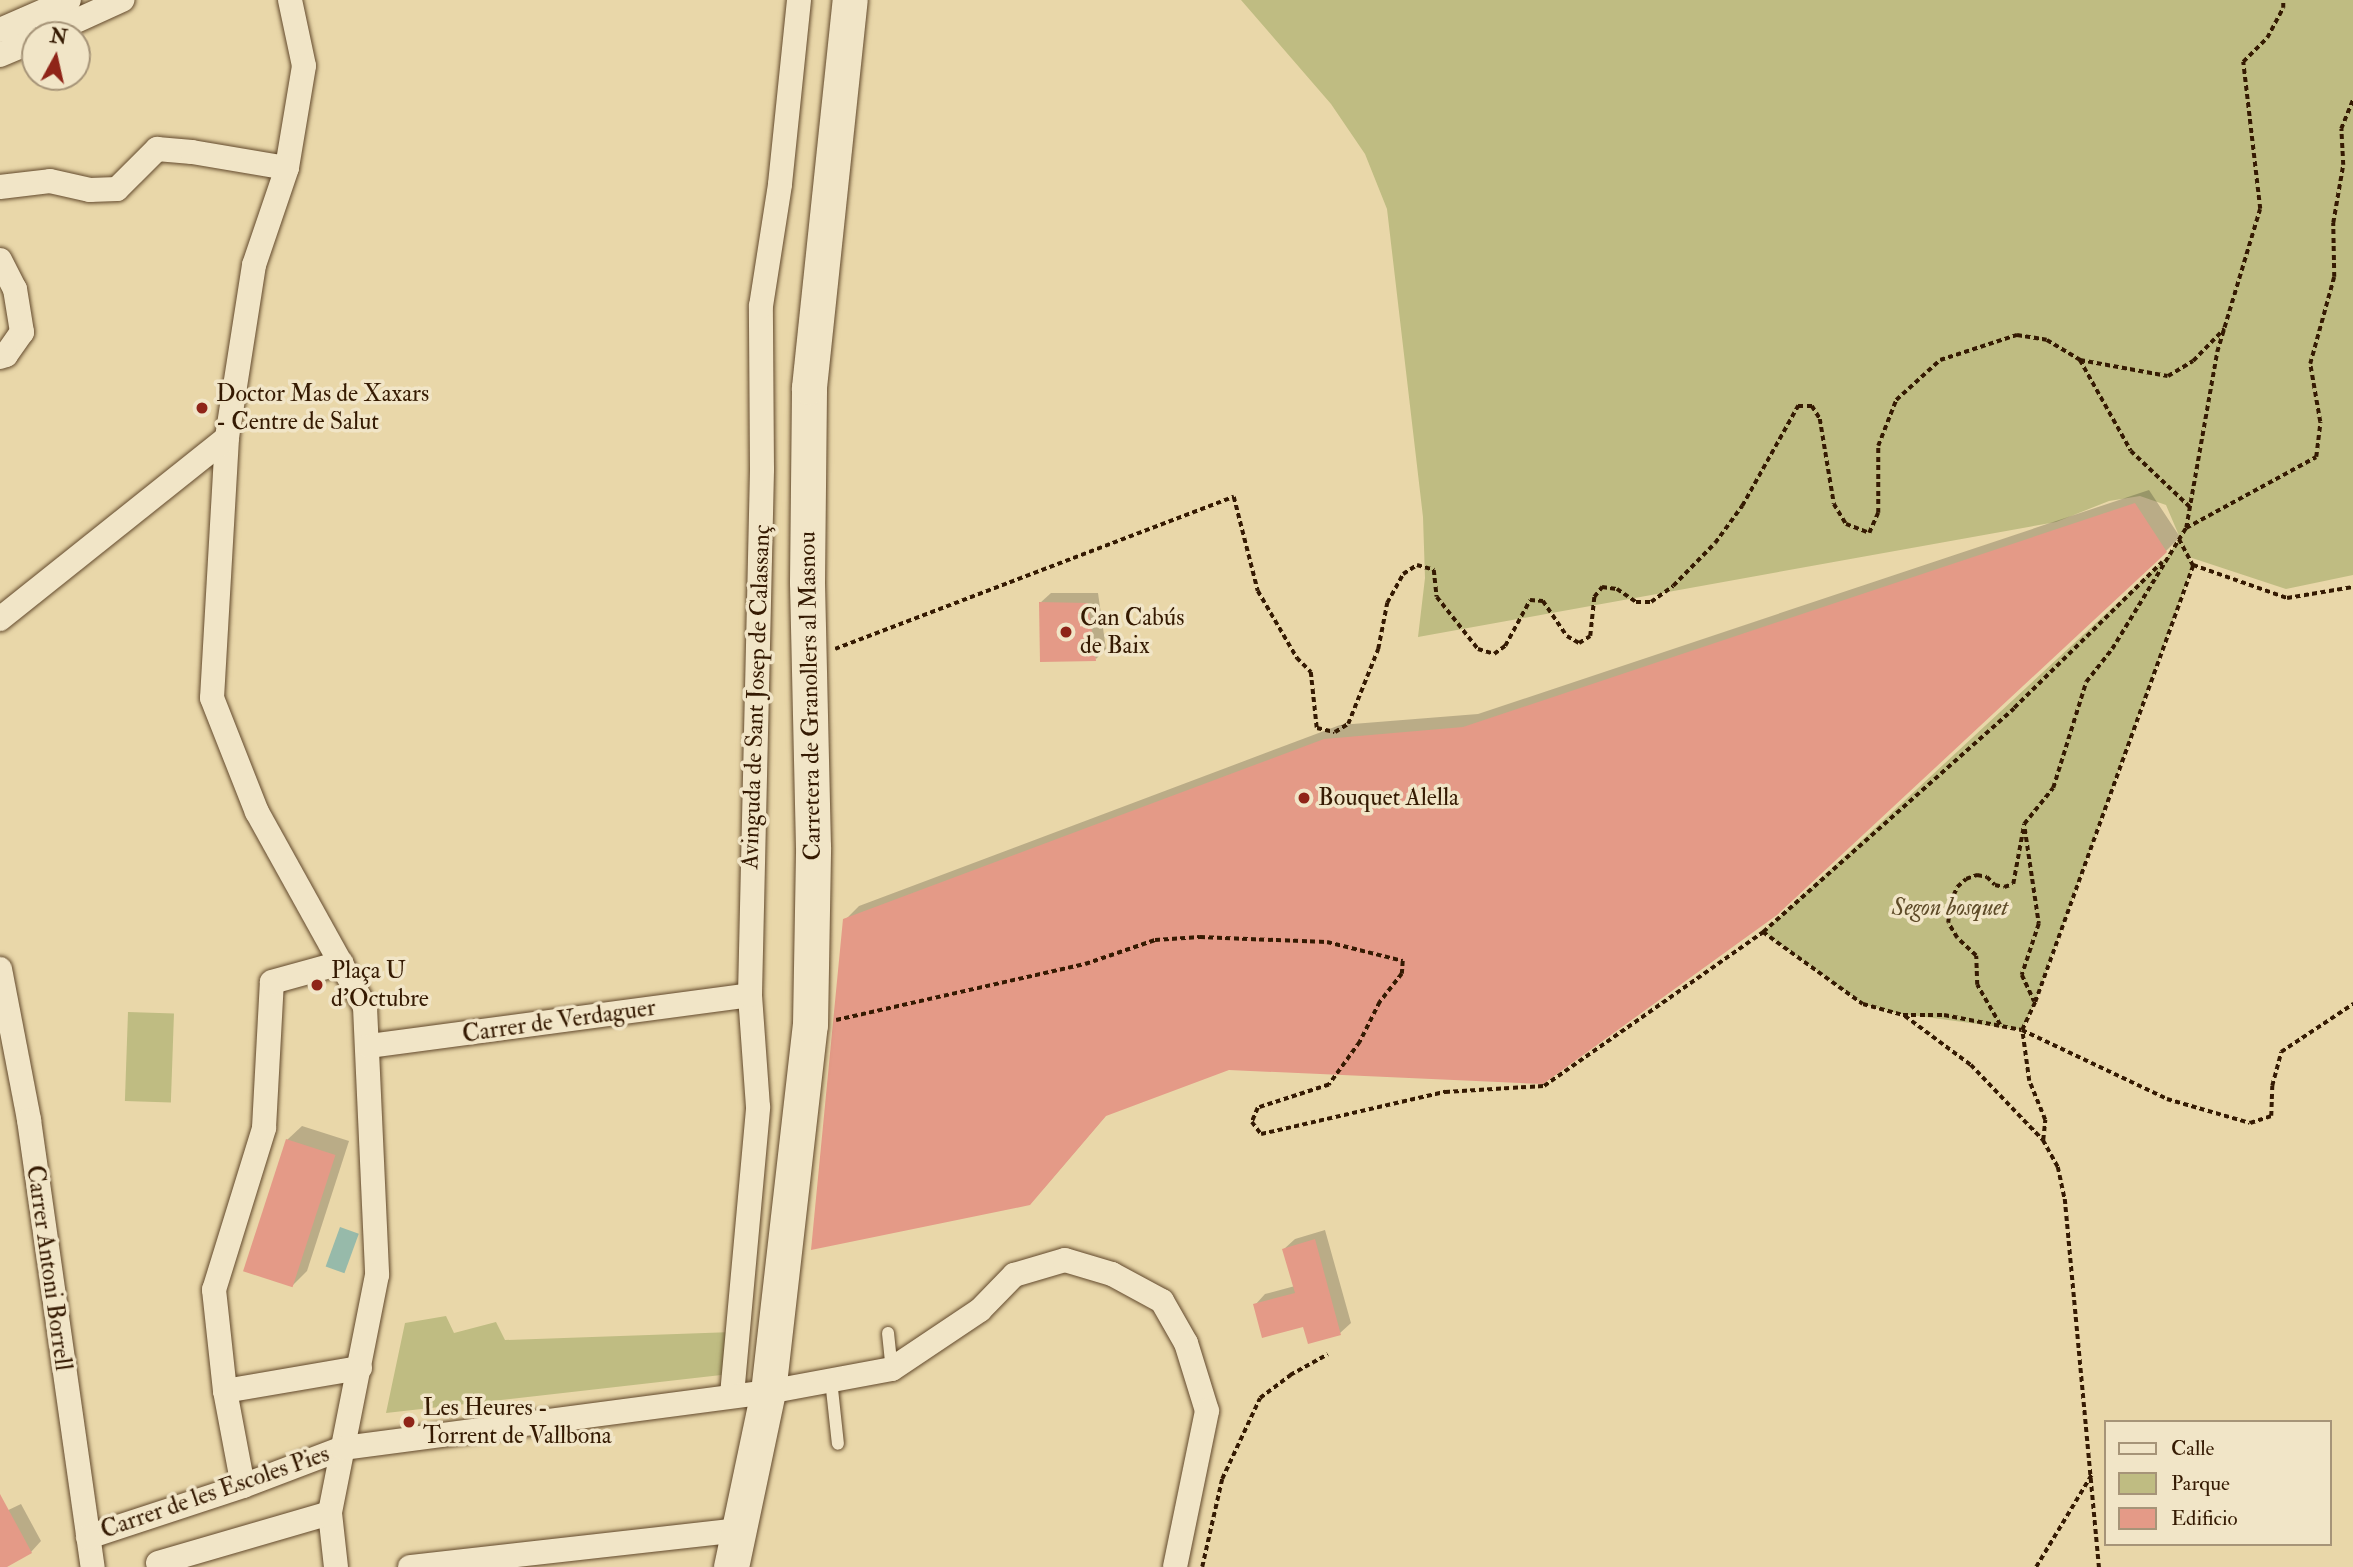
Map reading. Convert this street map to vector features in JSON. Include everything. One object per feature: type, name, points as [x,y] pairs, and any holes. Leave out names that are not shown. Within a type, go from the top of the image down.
[{"type":"main road","name":"Carretera de Granollers al Masnou","points":[[732,1567],[768,1392],[810,1026],[813,847],[808,659],[808,387],[850,0]]},
{"type":"street","points":[[0,30],[69,0]]},
{"type":"street","points":[[76,21],[122,0]]},
{"type":"street","points":[[290,0],[304,66],[287,168],[254,265],[227,438],[212,698],[257,812],[365,1007],[369,1046],[377,1275],[330,1513],[336,1567]]},
{"type":"street","name":"Avinguda de Sant Josep de Calassanç","points":[[732,1395],[757,1129],[758,1077],[750,995],[762,469],[761,306],[780,184],[799,0]]},
{"type":"street","points":[[0,55],[21,46]]},
{"type":"street","points":[[0,187],[50,181],[90,190],[117,188],[157,149],[287,168]]},
{"type":"street","points":[[0,260],[15,289],[22,332],[6,355],[0,356]]},
{"type":"street","points":[[0,619],[227,438]]},
{"type":"street","points":[[243,1486],[225,1391],[214,1290],[264,1128],[272,982],[341,963]]},
{"type":"street","name":"Carrer Antoni Borrell","points":[[0,969],[29,1120],[93,1567]]},
{"type":"street","name":"Carrer de Verdaguer","points":[[369,1046],[750,995]]},
{"type":"street","points":[[892,1369],[980,1310],[1014,1275],[1065,1260],[1112,1274],[1162,1301],[1186,1343],[1207,1411],[1175,1567]]},
{"type":"street","points":[[225,1391],[360,1368]]},
{"type":"street","name":"Carrer de les Escoles Pies","points":[[88,1537],[243,1486],[343,1448],[768,1392],[892,1369]]},
{"type":"street","points":[[158,1563],[330,1513]]},
{"type":"street","points":[[410,1567],[741,1530]]},
{"type":"lane","points":[[888,1333],[892,1369]]},
{"type":"lane","points":[[831,1380],[838,1444]]},
{"type":"path","points":[[2000,1025],[1977,985],[1976,956],[1957,938],[1948,923],[1950,903],[1957,887],[1966,878],[1977,875],[2004,887],[2013,884],[2024,824],[2053,788],[2086,682],[2112,649],[2186,528],[2224,329],[2260,209],[2243,62],[2267,38],[2283,8],[2283,0]]},
{"type":"path","points":[[2186,528],[2316,457],[2320,422],[2309,364],[2334,277],[2333,223],[2343,165],[2341,128],[2353,99]]},
{"type":"path","points":[[808,659],[1234,497],[1258,591],[1297,658],[1311,673],[1317,728],[1335,732],[1348,724],[1378,649],[1387,603],[1403,574],[1417,565],[1434,570],[1437,597],[1478,649],[1494,654],[1505,646],[1530,600],[1543,601],[1567,636],[1579,643],[1590,636],[1594,597],[1602,587],[1617,589],[1636,602],[1651,602],[1673,586],[1715,543],[1742,506],[1798,406],[1812,406],[1820,419],[1833,504],[1846,524],[1869,533],[1878,513],[1878,446],[1896,400],[1940,360],[2017,335],[2047,340],[2080,360],[2168,376],[2193,361],[2224,329]]},
{"type":"path","points":[[2080,360],[2131,451],[2190,507]]},
{"type":"path","points":[[2179,539],[2193,565],[2287,598],[2353,587]]},
{"type":"path","points":[[810,1026],[1085,964],[1154,940],[1200,937],[1327,943],[1403,961],[1402,974],[1380,1002],[1360,1042],[1329,1085],[1258,1108],[1252,1122],[1261,1134],[1445,1092],[1545,1086],[1763,932],[2014,708],[2167,557]]},
{"type":"path","points":[[2042,1140],[2045,1120],[2029,1081],[2022,1030],[2035,1002],[2193,565]]},
{"type":"path","points":[[2024,824],[2039,924],[2022,975],[2035,1002]]},
{"type":"path","points":[[1763,932],[1863,1004],[1903,1015],[1944,1015],[2022,1030],[2166,1099],[2250,1123],[2271,1116],[2272,1086],[2281,1052],[2353,1004]]},
{"type":"path","points":[[1903,1015],[1971,1065],[2042,1140],[2058,1167],[2065,1199],[2093,1472],[2099,1567]]},
{"type":"path","points":[[1202,1567],[1222,1479],[1260,1398],[1290,1375],[1328,1354]]},
{"type":"path","points":[[2036,1567],[2093,1472]]},
{"type":"green space","name":"Segon bosquet","points":[[1241,0],[2353,0],[2353,575],[2286,589],[2189,557],[2193,565],[2035,1002],[2022,1030],[1896,1013],[1863,1004],[1763,932],[2167,557],[2179,539],[2183,545],[2166,505],[2140,496],[2109,501],[2056,522],[1418,637],[1425,578],[1423,517],[1387,209],[1365,154],[1331,104]]},
{"type":"green space","points":[[128,1012],[174,1014],[171,1103],[125,1101]]},
{"type":"green space","points":[[446,1316],[454,1333],[496,1322],[505,1340],[733,1332],[730,1374],[386,1413],[405,1323]]},
{"type":"shaded area","points":[[340,1227],[359,1234],[344,1273],[326,1266]]},
{"type":"building","points":[[2135,503],[2167,552],[1777,915],[1543,1084],[1229,1070],[1106,1116],[1030,1205],[811,1250],[843,919],[1324,739],[1463,727]]},
{"type":"building","name":"Can Cabús de Baix","points":[[1039,602],[1088,603],[1096,661],[1040,662]]},
{"type":"building","points":[[286,1139],[335,1155],[293,1287],[243,1271]]},
{"type":"building","points":[[1315,1239],[1341,1335],[1308,1344],[1303,1327],[1262,1338],[1253,1304],[1295,1293],[1282,1249]]},
{"type":"building","points":[[0,1494],[32,1553],[7,1567],[0,1567]]},
{"type":"place","name":"Doctor Mas de Xaxars - Centre de Salut","points":[[202,408]]},
{"type":"place","name":"Can Cabús de Baix","points":[[1066,632]]},
{"type":"place","name":"Bouquet Alella","points":[[1304,798]]},
{"type":"place","name":"Plaça U d'Octubre","points":[[317,985]]},
{"type":"place","name":"Les Heures - Torrent de Vallbona","points":[[409,1422]]}]
